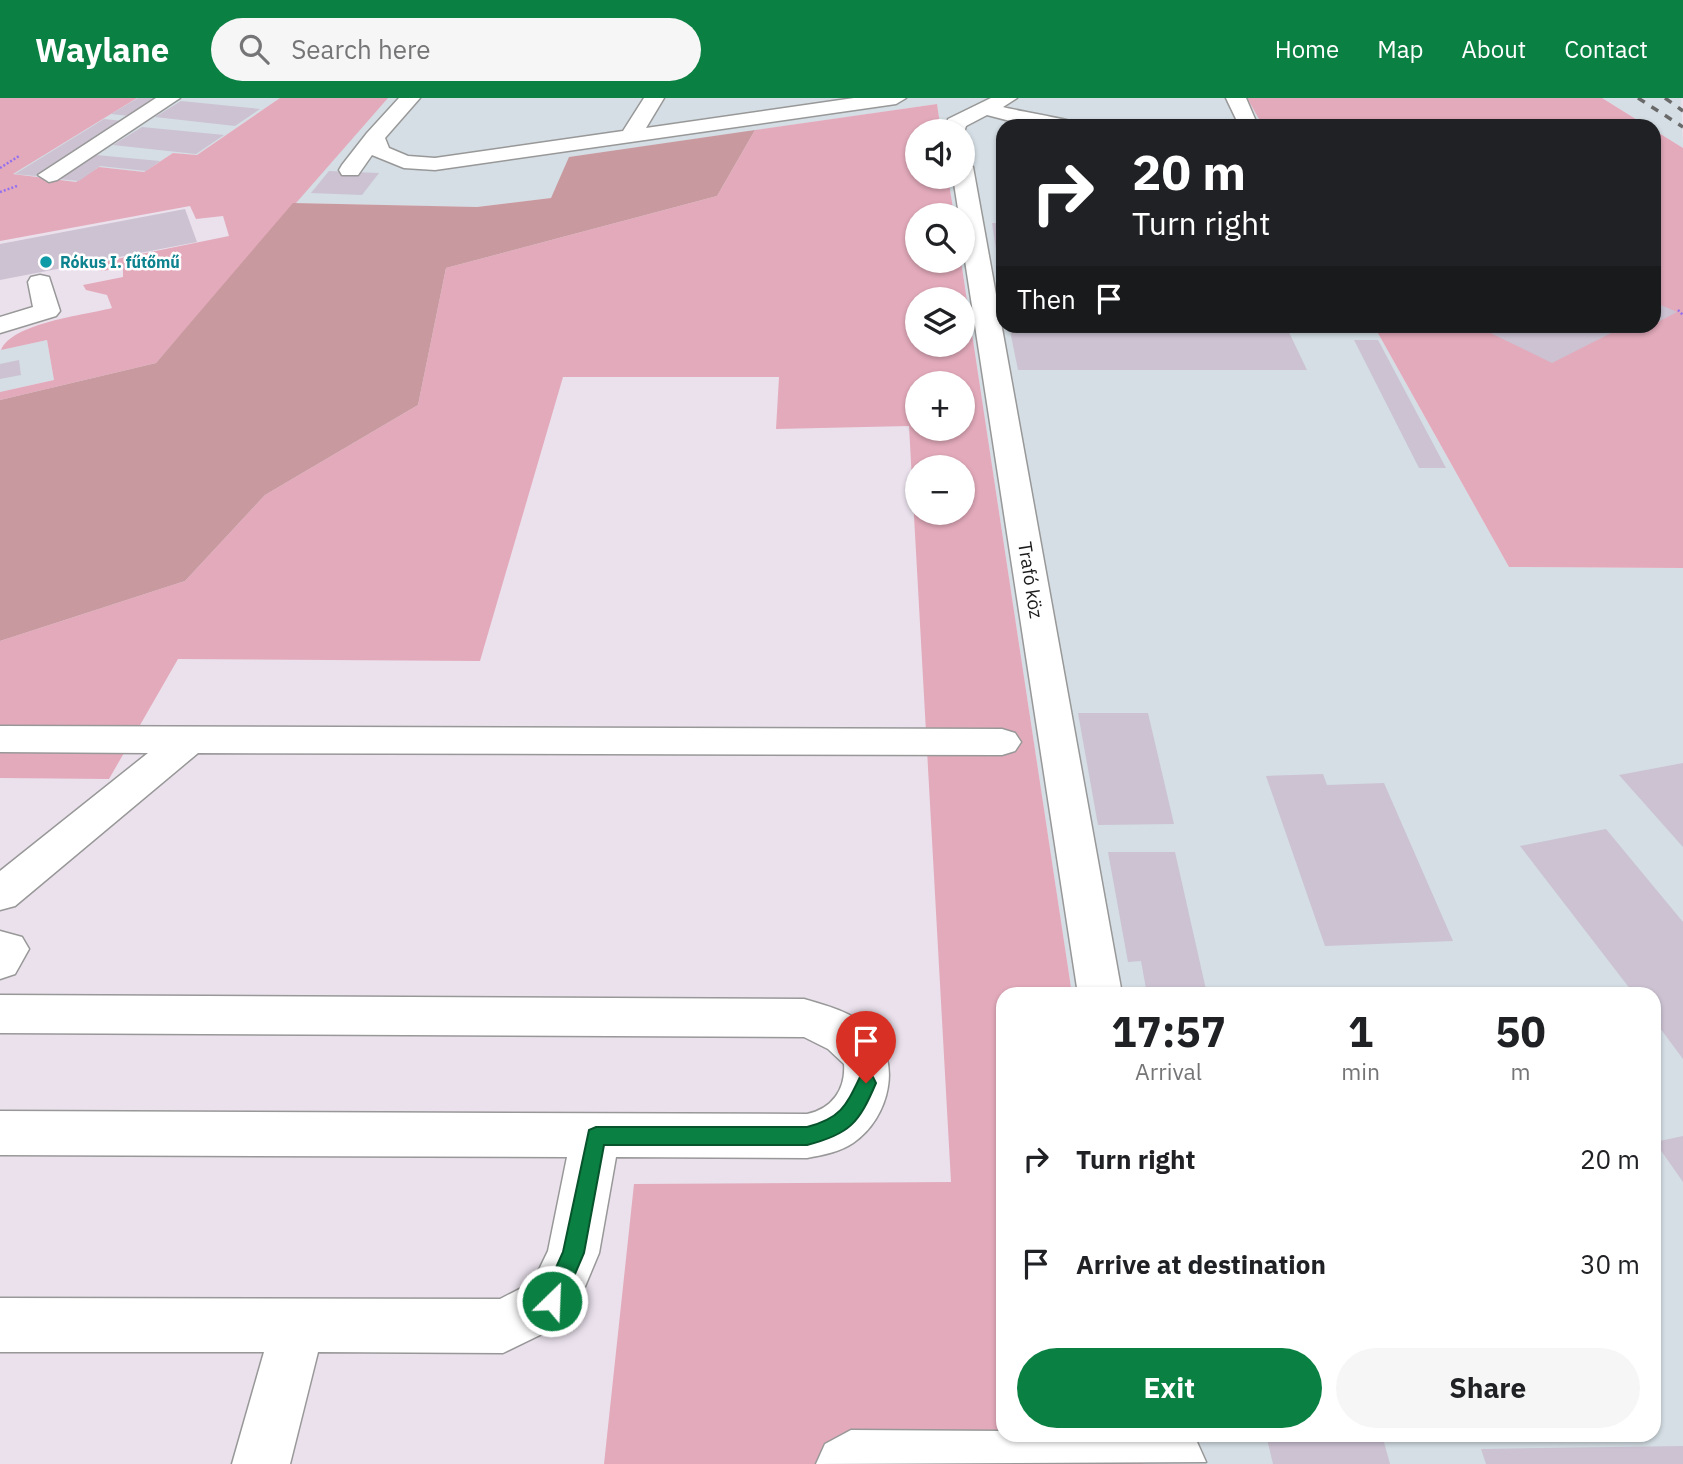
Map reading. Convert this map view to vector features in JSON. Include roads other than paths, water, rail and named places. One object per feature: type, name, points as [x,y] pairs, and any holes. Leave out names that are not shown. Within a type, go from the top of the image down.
[{"type":"street","points":[[49,175],[170,98]]},
{"type":"street","points":[[350,170],[374,137],[410,98]]},
{"type":"street","points":[[630,137],[654,98]]},
{"type":"street","points":[[651,134],[673,98]]},
{"type":"street","points":[[374,137],[380,152],[404,162],[435,164],[651,134],[836,103],[896,98]]},
{"type":"street","points":[[964,119],[1007,98]]},
{"type":"street","points":[[1236,98],[1246,119]]},
{"type":"street","points":[[689,128],[698,108]]},
{"type":"street","points":[[985,109],[1026,119]]},
{"type":"street","name":"Trafó köz","points":[[966,189],[1099,987]]},
{"type":"street","points":[[0,325],[47,311],[40,282]]},
{"type":"street","points":[[0,739],[1002,742]]},
{"type":"street","points":[[0,894],[189,740]]},
{"type":"street","points":[[0,949],[6,949],[0,961]]},
{"type":"street","points":[[0,1014],[804,1018],[835,1028],[864,1055],[866,1083],[855,1111],[833,1129],[807,1136],[0,1133]]},
{"type":"street","points":[[0,1325],[503,1326],[552,1301],[573,1253],[596,1136]]},
{"type":"street","points":[[261,1464],[298,1325]]},
{"type":"street","points":[[845,1464],[851,1458],[1176,1454]]},
{"type":"railway","points":[[1638,98],[1683,127]]},
{"type":"railway","points":[[1665,98],[1683,111]]},
{"type":"place","name":"Rókus I. fűtőmű","points":[[46,262]]}]
